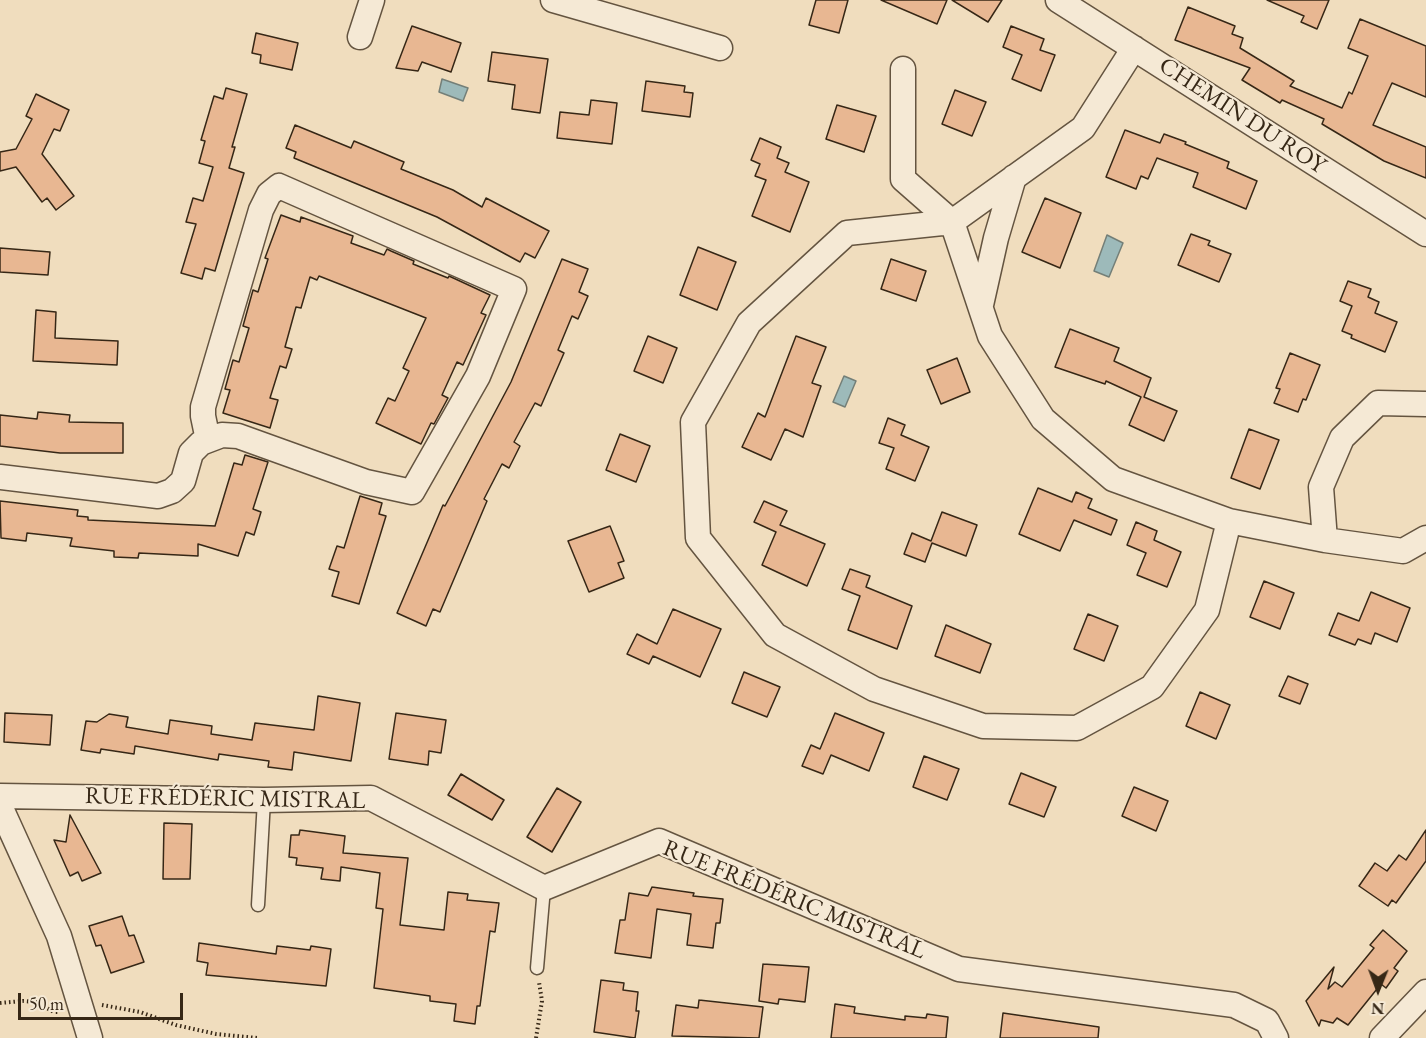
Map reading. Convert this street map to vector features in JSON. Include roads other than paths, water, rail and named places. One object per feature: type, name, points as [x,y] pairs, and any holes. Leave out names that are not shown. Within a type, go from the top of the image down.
[{"type":"street","points":[[360,37],[372,0]]},
{"type":"street","points":[[553,0],[720,48]]},
{"type":"street","name":"CHEMIN DU ROY","points":[[1058,0],[1426,234]]},
{"type":"street","points":[[1134,48],[1083,128],[952,222],[847,233],[749,323],[693,422],[698,538],[775,635],[874,688],[983,726],[1077,728],[1152,687],[1207,610],[1229,521]]},
{"type":"street","points":[[903,69],[903,178],[952,222],[990,336],[1042,419],[1113,478],[1229,521],[1324,540],[1402,551],[1426,538]]},
{"type":"street","points":[[981,308],[996,238],[1014,177]]},
{"type":"street","points":[[0,477],[158,496],[172,491],[183,481],[191,453],[201,443],[222,435],[238,436],[366,482],[412,492],[478,376],[514,289],[279,186],[269,194],[261,210],[203,406],[208,440]]},
{"type":"street","points":[[1324,540],[1321,487],[1342,438],[1378,403],[1426,404]]},
{"type":"street","name":"RUE FRÉDÉRIC MISTRAL","points":[[0,796],[264,800],[371,798],[544,888],[659,841],[959,969],[1233,1005],[1267,1021],[1276,1038]]},
{"type":"street","points":[[0,806],[59,936],[90,1038]]},
{"type":"street","points":[[1383,1038],[1426,992]]},
{"type":"lane","points":[[258,905],[264,800]]},
{"type":"lane","points":[[537,968],[544,888]]},
{"type":"water","points":[[442,79],[468,88],[463,101],[439,92]]},
{"type":"water","points":[[1107,235],[1123,243],[1109,277],[1094,271]]},
{"type":"water","points":[[844,376],[856,381],[845,407],[833,402]]}]
